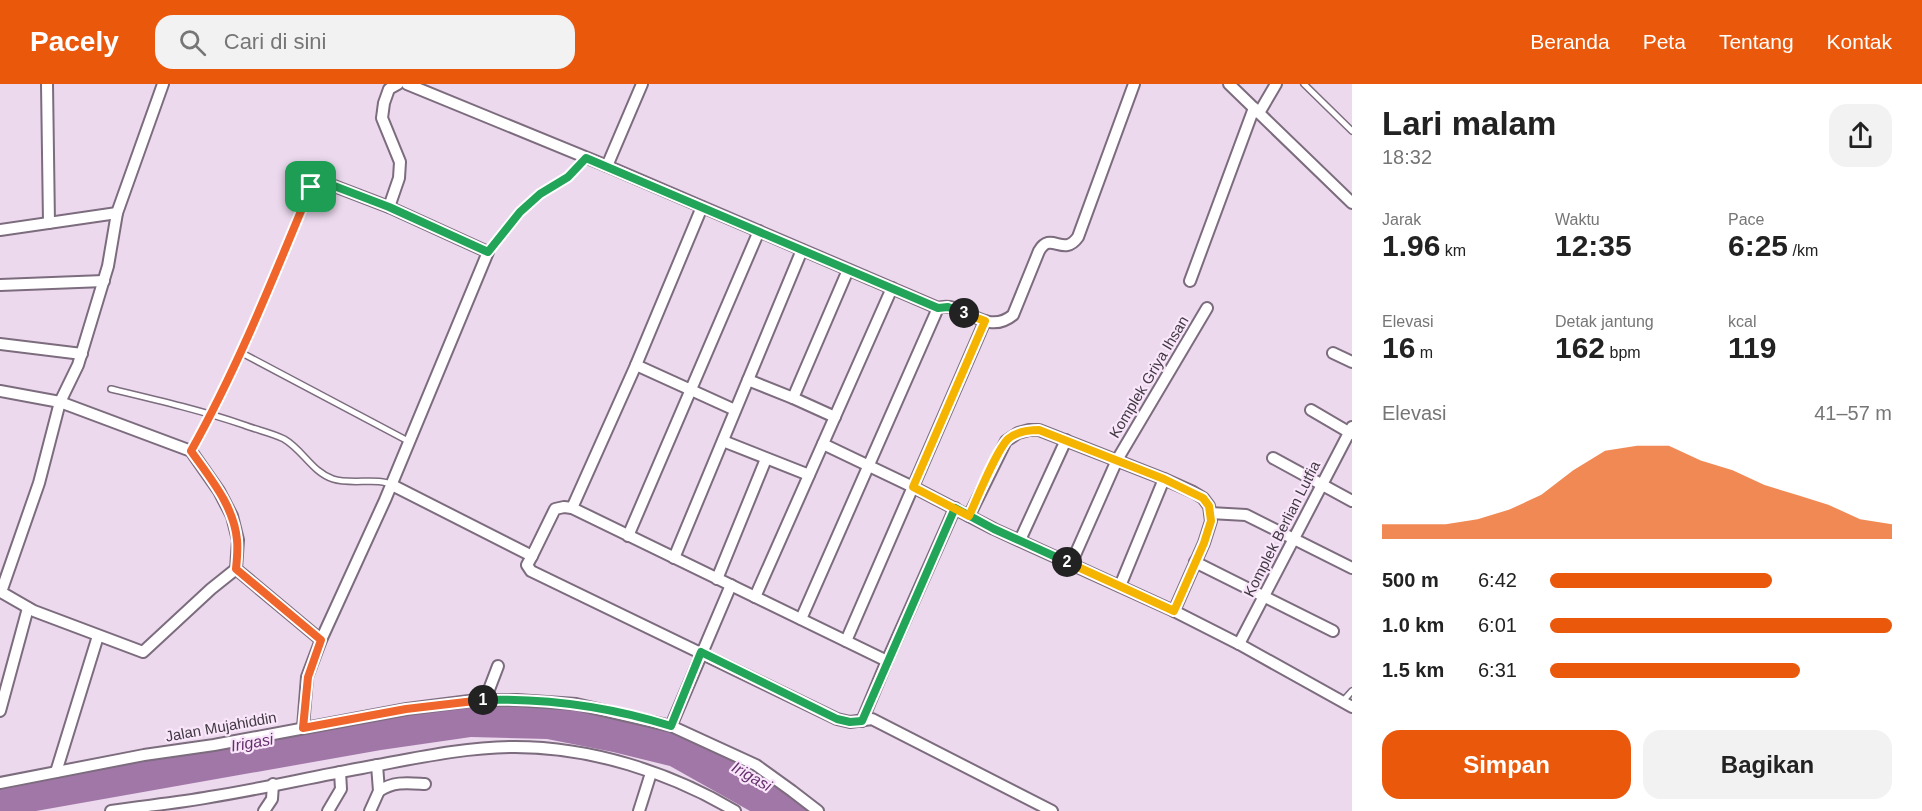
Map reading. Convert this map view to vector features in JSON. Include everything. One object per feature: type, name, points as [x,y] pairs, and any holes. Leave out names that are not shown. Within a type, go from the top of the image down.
[{"type":"street","points":[[47,84],[50,223]]},
{"type":"street","points":[[0,391],[60,402],[191,451],[219,491],[232,516],[238,540],[236,569],[143,652],[28,608],[0,592],[39,483],[60,402],[82,354],[104,281],[117,213],[163,84]]},
{"type":"street","points":[[389,207],[399,178],[400,162],[381,112],[389,89],[398,84]]},
{"type":"street","points":[[407,84],[607,166],[938,308],[948,307],[990,322],[1004,321],[1013,315],[1044,244],[1049,242],[1067,245],[1078,237],[1134,84]]},
{"type":"street","points":[[607,166],[642,84]]},
{"type":"street","points":[[1229,84],[1352,203]]},
{"type":"street","points":[[1190,281],[1256,111],[1276,84]]},
{"type":"street","points":[[303,728],[308,677],[321,640],[392,485],[488,252],[389,207],[329,184],[320,183],[311,187]]},
{"type":"street","points":[[572,508],[636,365],[702,207]]},
{"type":"street","points":[[0,230],[117,213]]},
{"type":"street","points":[[628,536],[759,231]]},
{"type":"street","points":[[674,558],[802,250]]},
{"type":"street","points":[[793,398],[848,270]]},
{"type":"street","points":[[0,285],[104,281]]},
{"type":"street","points":[[755,597],[892,288]]},
{"type":"street","points":[[801,619],[938,308]]},
{"type":"street","name":"Komplek Griya Ihsan","points":[[1071,564],[1117,460],[1207,308]]},
{"type":"street","points":[[846,641],[985,321]]},
{"type":"street","points":[[0,344],[82,354]]},
{"type":"street","points":[[1333,353],[1352,362]]},
{"type":"street","points":[[636,365],[735,410]]},
{"type":"street","points":[[748,380],[835,417]]},
{"type":"street","points":[[1311,410],[1351,431]]},
{"type":"street","points":[[969,516],[1006,441],[1018,433],[1029,430],[1039,430],[1164,479],[1203,498],[1209,506],[1211,521],[1174,611]]},
{"type":"street","name":"Komplek Berlian Lutfia","points":[[1239,644],[1351,431]]},
{"type":"street","points":[[1020,540],[1066,440]]},
{"type":"street","points":[[723,441],[809,475]]},
{"type":"street","points":[[823,444],[969,516],[1174,611],[1347,704]]},
{"type":"street","points":[[1273,458],[1352,501]]},
{"type":"street","points":[[717,579],[766,459]]},
{"type":"street","points":[[1120,586],[1164,479]]},
{"type":"street","points":[[392,485],[532,556]]},
{"type":"street","points":[[888,661],[572,508],[555,509],[527,565],[531,571],[837,719],[850,722],[872,719],[1052,811]]},
{"type":"street","points":[[862,721],[955,508]]},
{"type":"street","points":[[1210,513],[1246,515],[1352,568]]},
{"type":"street","points":[[1196,562],[1333,631]]},
{"type":"street","points":[[236,569],[321,640]]},
{"type":"street","points":[[671,726],[731,585]]},
{"type":"street","points":[[0,711],[28,608]]},
{"type":"street","points":[[56,772],[98,636]]},
{"type":"street","points":[[485,700],[498,666]]},
{"type":"street","name":"Jalan Mujahiddin","points":[[0,783],[406,709],[485,700],[517,700],[576,704],[671,726],[756,765],[818,811]]},
{"type":"street","points":[[111,811],[198,799],[447,753],[514,747],[595,756],[651,772],[700,791],[735,811]]},
{"type":"street","points":[[370,811],[379,791],[377,765]]},
{"type":"street","points":[[328,811],[341,789],[340,772]]},
{"type":"street","points":[[639,811],[651,772]]},
{"type":"street","points":[[264,811],[272,799],[273,784]]},
{"type":"street","points":[[379,791],[391,784],[425,784]]},
{"type":"street","points":[[198,799],[199,811]]},
{"type":"lane","points":[[1304,84],[1352,131]]},
{"type":"lane","points":[[488,252],[520,212],[540,194],[568,177],[586,158]]},
{"type":"lane","points":[[191,451],[212,414],[270,288],[311,187]]},
{"type":"lane","points":[[240,352],[410,442]]},
{"type":"lane","points":[[111,389],[212,414],[282,438],[296,447],[317,471],[334,480],[381,481],[392,485]]},
{"type":"lane","points":[[1347,704],[1352,691]]},
{"type":"water","name":"Irigasi","points":[[480,702],[542,703],[633,719],[694,740],[761,774],[810,811],[750,811],[670,766],[613,752],[547,739],[471,737],[381,750],[36,811],[0,811],[0,785],[278,735]]},
{"type":"route","points":[[311,187],[270,288],[212,414],[191,451],[219,491],[232,516],[238,540],[236,569],[321,640],[308,677],[303,728],[406,709],[477,700],[576,704],[671,726],[701,652],[837,719],[850,722],[862,721],[955,508],[969,516],[994,529],[1174,611],[1204,543],[1211,521],[1209,506],[1203,498],[1193,492],[1039,430],[1018,433],[1006,441],[969,516],[955,508],[913,487],[985,321],[948,307],[938,308],[586,158],[568,177],[540,194],[520,212],[488,252],[389,207],[329,184],[320,183],[311,187]]}]
